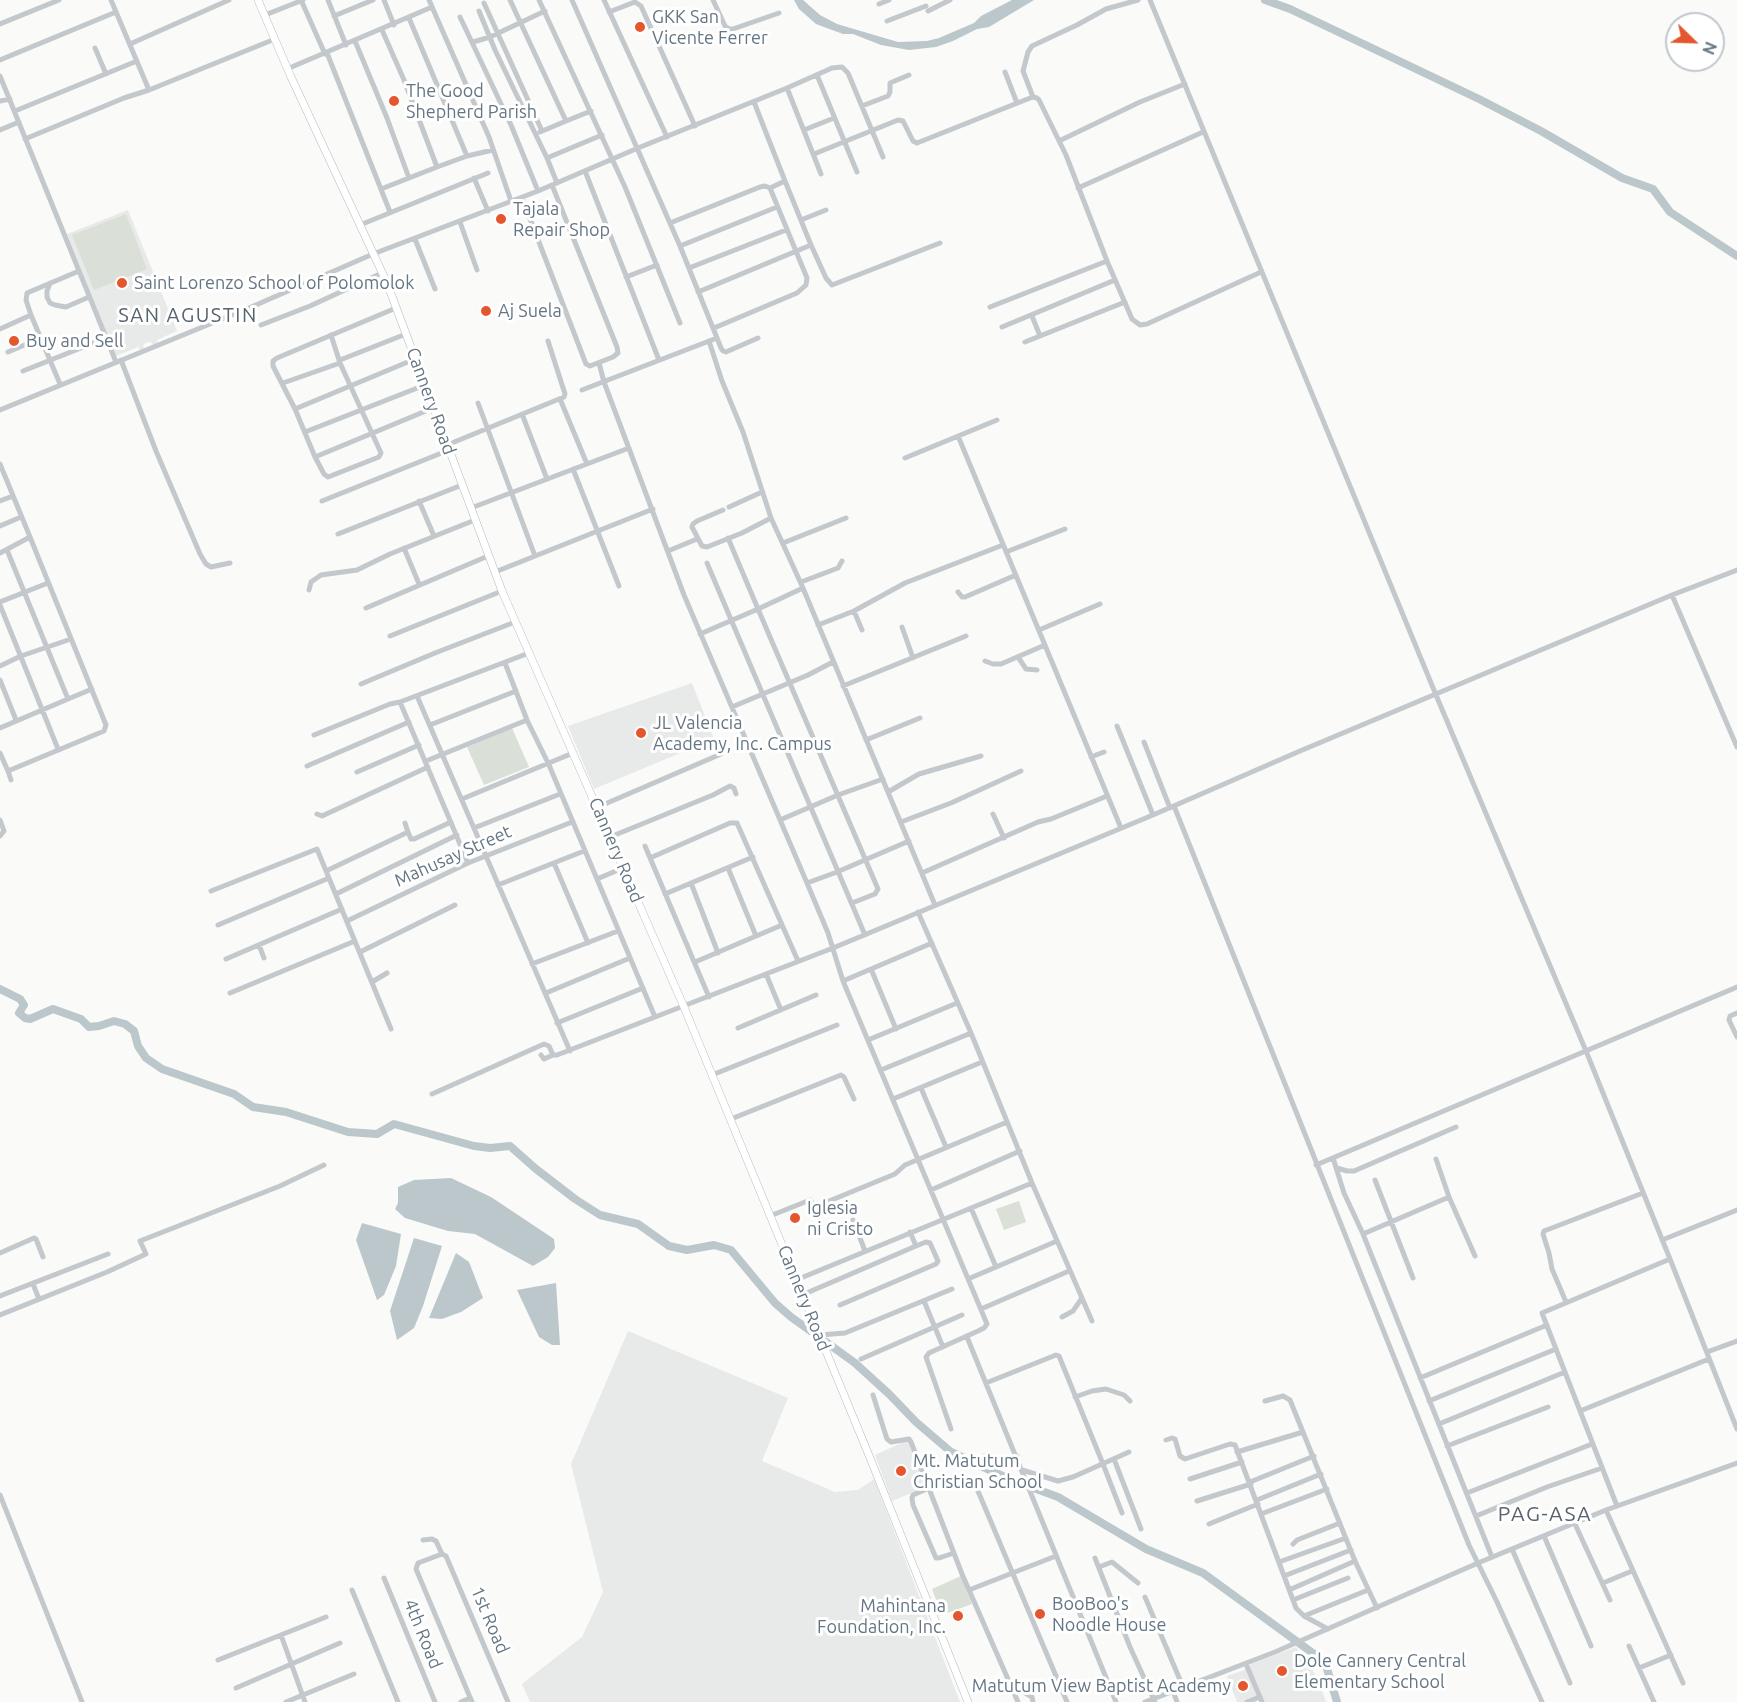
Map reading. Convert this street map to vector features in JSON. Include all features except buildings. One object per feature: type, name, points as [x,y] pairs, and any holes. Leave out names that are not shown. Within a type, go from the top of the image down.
[{"type":"main road","name":"Cannery Road","points":[[258,0],[287,69],[382,273],[502,591],[598,807],[731,1119],[968,1702]]},
{"type":"street","points":[[0,24],[59,0]]},
{"type":"street","points":[[111,0],[149,90]]},
{"type":"street","points":[[130,44],[229,0]]},
{"type":"street","points":[[265,15],[302,0],[326,53],[390,212]]},
{"type":"street","points":[[328,0],[346,45]]},
{"type":"street","points":[[334,16],[373,0]]},
{"type":"street","points":[[384,0],[394,24]]},
{"type":"street","points":[[429,0],[493,150],[511,201]]},
{"type":"street","points":[[510,0],[566,121]]},
{"type":"street","points":[[539,0],[613,159],[680,323]]},
{"type":"street","points":[[572,0],[680,246],[721,348],[726,352],[758,338]]},
{"type":"street","points":[[604,0],[667,137]]},
{"type":"street","points":[[713,0],[724,26],[729,29],[779,13]]},
{"type":"street","points":[[879,4],[889,0]]},
{"type":"street","points":[[887,21],[950,0]]},
{"type":"street","points":[[1138,0],[1106,9],[1032,46],[1023,71],[1033,97],[1039,100],[1059,141],[1125,303],[1134,322],[1140,325],[1147,324],[1261,272]]},
{"type":"street","points":[[1150,0],[1436,695],[1586,1051],[1737,1429]]},
{"type":"street","points":[[609,12],[635,2],[641,6],[695,126]]},
{"type":"street","points":[[484,3],[542,131]]},
{"type":"street","points":[[287,69],[432,7]]},
{"type":"street","points":[[479,11],[547,158],[554,184],[617,348],[616,355],[590,366],[586,364],[522,198]]},
{"type":"street","points":[[0,60],[116,12]]},
{"type":"street","points":[[473,42],[490,37],[545,12]]},
{"type":"street","points":[[460,17],[511,125],[538,191]]},
{"type":"street","points":[[409,18],[468,156]]},
{"type":"street","points":[[382,30],[437,167]]},
{"type":"street","points":[[25,139],[275,39]]},
{"type":"street","points":[[355,41],[409,178]]},
{"type":"street","points":[[95,48],[106,74]]},
{"type":"street","points":[[15,111],[137,61]]},
{"type":"street","points":[[0,410],[249,308],[373,254],[522,198],[832,68],[845,68],[883,156]]},
{"type":"street","points":[[1005,72],[1017,103]]},
{"type":"street","points":[[817,75],[857,172]]},
{"type":"street","points":[[862,106],[888,96],[890,83],[909,75]]},
{"type":"street","points":[[0,76],[106,338],[119,361],[200,554],[206,564],[211,567],[230,563]]},
{"type":"street","points":[[1059,141],[1140,102],[1185,84]]},
{"type":"street","points":[[787,88],[821,174]]},
{"type":"street","points":[[814,154],[894,120],[901,120],[906,125],[913,141],[917,143],[1033,97]]},
{"type":"street","points":[[0,101],[10,99]]},
{"type":"street","points":[[754,102],[811,245],[826,278],[832,285],[940,243]]},
{"type":"street","points":[[536,134],[591,111]]},
{"type":"street","points":[[804,130],[834,118]]},
{"type":"street","points":[[0,130],[19,122]]},
{"type":"street","points":[[1078,188],[1203,132]]},
{"type":"street","points":[[547,158],[602,135]]},
{"type":"street","points":[[381,189],[468,156],[493,150]]},
{"type":"street","points":[[585,171],[659,360]]},
{"type":"street","points":[[360,225],[488,172]]},
{"type":"street","points":[[474,178],[488,211]]},
{"type":"street","points":[[670,224],[760,187],[770,188],[785,181]]},
{"type":"street","points":[[714,328],[797,293],[806,285],[807,278],[770,188]]},
{"type":"street","points":[[680,246],[777,207]]},
{"type":"street","points":[[801,220],[826,210]]},
{"type":"street","points":[[460,222],[477,270]]},
{"type":"street","points":[[689,268],[786,230]]},
{"type":"street","points":[[415,238],[435,289]]},
{"type":"street","points":[[698,292],[811,245]]},
{"type":"street","points":[[990,307],[1107,261]]},
{"type":"street","points":[[626,277],[657,265]]},
{"type":"street","points":[[60,384],[31,315],[26,300],[27,293],[79,271]]},
{"type":"street","points":[[261,325],[310,306],[382,273]]},
{"type":"street","points":[[1002,327],[1115,280]]},
{"type":"street","points":[[50,283],[47,297],[52,304],[63,307],[89,297]]},
{"type":"street","points":[[1025,342],[1125,303]]},
{"type":"street","points":[[331,335],[350,386],[381,453],[379,457],[326,477],[273,366],[274,359],[331,335],[396,308]]},
{"type":"street","points":[[0,328],[31,315]]},
{"type":"street","points":[[1032,315],[1040,336]]},
{"type":"street","points":[[283,383],[406,334]]},
{"type":"street","points":[[8,352],[40,338]]},
{"type":"street","points":[[23,371],[106,338]]},
{"type":"street","points":[[582,390],[717,338]]},
{"type":"street","points":[[321,501],[448,447],[487,427],[564,397],[548,341]]},
{"type":"street","points":[[709,341],[771,519],[802,585],[936,905]]},
{"type":"street","points":[[295,409],[415,359]]},
{"type":"street","points":[[599,363],[604,382],[684,595],[807,883],[833,948],[843,981],[987,1324],[967,1337],[929,1353],[926,1360],[951,1429]]},
{"type":"street","points":[[305,432],[425,385]]},
{"type":"street","points":[[560,399],[587,464]]},
{"type":"street","points":[[478,403],[535,556]]},
{"type":"street","points":[[315,457],[434,408]]},
{"type":"street","points":[[522,414],[547,479]]},
{"type":"street","points":[[905,458],[997,420]]},
{"type":"street","points":[[958,436],[1121,828]]},
{"type":"street","points":[[471,508],[629,448]]},
{"type":"street","points":[[0,464],[106,725],[104,731],[8,771]]},
{"type":"street","points":[[573,469],[619,586]]},
{"type":"street","points":[[338,534],[462,485]]},
{"type":"street","points":[[729,507],[762,492]]},
{"type":"street","points":[[0,501],[13,496]]},
{"type":"street","points":[[419,501],[434,536]]},
{"type":"street","points":[[495,573],[653,509]]},
{"type":"street","points":[[723,510],[695,522],[692,527],[702,546],[707,547],[771,519]]},
{"type":"street","points":[[0,526],[21,516]]},
{"type":"street","points":[[783,543],[846,518]]},
{"type":"street","points":[[309,590],[310,582],[321,575],[357,570],[404,548],[475,520]]},
{"type":"street","points":[[1006,552],[1065,529]]},
{"type":"street","points":[[0,553],[30,537]]},
{"type":"street","points":[[728,538],[878,890],[875,894],[852,903]]},
{"type":"street","points":[[668,551],[697,539]]},
{"type":"street","points":[[818,625],[854,611],[904,583],[1003,545]]},
{"type":"street","points":[[404,548],[419,584]]},
{"type":"street","points":[[7,550],[68,699]]},
{"type":"street","points":[[366,608],[488,556]]},
{"type":"street","points":[[700,634],[758,609],[838,567],[842,561]]},
{"type":"street","points":[[707,563],[864,935]]},
{"type":"street","points":[[541,1055],[544,1059],[570,1051],[833,948],[1672,595],[1737,570]]},
{"type":"street","points":[[958,592],[965,597],[1016,575]]},
{"type":"street","points":[[48,583],[0,604],[58,749]]},
{"type":"street","points":[[390,636],[502,591]]},
{"type":"street","points":[[1672,595],[1737,747]]},
{"type":"street","points":[[1039,630],[1100,604]]},
{"type":"street","points":[[854,611],[862,630]]},
{"type":"street","points":[[361,684],[435,652],[515,622]]},
{"type":"street","points":[[902,627],[914,658]]},
{"type":"street","points":[[843,686],[966,636]]},
{"type":"street","points":[[0,666],[21,656],[71,639]]},
{"type":"street","points":[[985,661],[1001,664],[1045,645]]},
{"type":"street","points":[[314,735],[390,704],[529,653]]},
{"type":"street","points":[[1018,657],[1026,669],[1037,670]]},
{"type":"street","points":[[732,707],[833,662]]},
{"type":"street","points":[[505,663],[527,720],[549,765],[655,1017]]},
{"type":"street","points":[[0,680],[16,720]]},
{"type":"street","points":[[0,728],[92,688]]},
{"type":"street","points":[[430,725],[516,691]]},
{"type":"street","points":[[417,696],[570,1051]]},
{"type":"street","points":[[400,702],[468,863]]},
{"type":"street","points":[[866,740],[920,718]]},
{"type":"street","points":[[316,814],[322,816],[427,764],[442,754],[527,720]]},
{"type":"street","points":[[307,766],[409,722]]},
{"type":"street","points":[[1117,726],[1153,815]]},
{"type":"street","points":[[1144,742],[1478,1563],[1542,1702]]},
{"type":"street","points":[[357,772],[419,745]]},
{"type":"street","points":[[1091,757],[1104,752]]},
{"type":"street","points":[[0,753],[11,780]]},
{"type":"street","points":[[462,799],[549,765],[573,753]]},
{"type":"street","points":[[598,807],[721,754]]},
{"type":"street","points":[[888,792],[926,772],[981,756]]},
{"type":"street","points":[[901,822],[951,803],[1021,771]]},
{"type":"street","points":[[780,820],[837,795],[883,779]]},
{"type":"street","points":[[610,837],[730,786],[734,788],[736,794]]},
{"type":"street","points":[[474,828],[560,794]]},
{"type":"street","points":[[922,873],[1038,822],[1107,796]]},
{"type":"street","points":[[993,814],[1004,838]]},
{"type":"street","points":[[0,820],[4,831],[0,836]]},
{"type":"street","points":[[405,823],[411,839],[414,839],[451,822]]},
{"type":"street","name":"Mahusay Street","points":[[347,921],[486,855],[572,822]]},
{"type":"street","points":[[650,858],[734,822],[739,825],[798,961]]},
{"type":"street","points":[[326,871],[408,832]]},
{"type":"street","points":[[336,894],[457,835]]},
{"type":"street","points":[[807,883],[909,841]]},
{"type":"street","points":[[645,846],[710,997]]},
{"type":"street","points":[[211,891],[315,849],[318,850],[391,1029]]},
{"type":"street","points":[[498,885],[584,851]]},
{"type":"street","points":[[665,894],[753,858]]},
{"type":"street","points":[[554,863],[588,943]]},
{"type":"street","points":[[597,879],[623,868]]},
{"type":"street","points":[[728,868],[756,936]]},
{"type":"street","points":[[218,925],[329,878]]},
{"type":"street","points":[[691,883],[718,953]]},
{"type":"street","points":[[360,952],[455,905]]},
{"type":"street","points":[[226,959],[342,909]]},
{"type":"street","points":[[918,912],[1092,1322]]},
{"type":"street","points":[[695,962],[782,925]]},
{"type":"street","points":[[532,964],[618,931]]},
{"type":"street","points":[[230,993],[355,941]]},
{"type":"street","points":[[843,981],[932,943]]},
{"type":"street","points":[[259,945],[264,958]]},
{"type":"street","points":[[546,993],[630,958]]},
{"type":"street","points":[[872,969],[896,1029]]},
{"type":"street","points":[[372,982],[387,973]]},
{"type":"street","points":[[766,974],[781,1010]]},
{"type":"street","points":[[1316,1165],[1737,987]]},
{"type":"street","points":[[557,1023],[643,988]]},
{"type":"street","points":[[738,1028],[816,995]]},
{"type":"street","points":[[868,1040],[957,1003]]},
{"type":"street","points":[[1737,1013],[1729,1018],[1737,1037]]},
{"type":"street","points":[[712,1075],[837,1024]]},
{"type":"street","points":[[881,1070],[970,1033]]},
{"type":"street","points":[[432,1094],[544,1044],[549,1046],[553,1055]]},
{"type":"street","points":[[893,1099],[982,1062]]},
{"type":"street","points":[[731,1119],[841,1075],[854,1099]]},
{"type":"street","points":[[921,1088],[946,1148]]},
{"type":"street","points":[[770,1216],[810,1200],[813,1206],[817,1206],[895,1174],[905,1165],[1007,1122]]},
{"type":"street","points":[[1337,1168],[1354,1171],[1456,1127]]},
{"type":"street","points":[[931,1190],[1020,1151]]},
{"type":"street","points":[[1333,1158],[1342,1187],[1363,1234],[1492,1557]]},
{"type":"street","points":[[1436,1159],[1449,1197],[1475,1256]]},
{"type":"street","points":[[140,1240],[260,1195],[324,1165]]},
{"type":"street","points":[[1375,1180],[1413,1278]]},
{"type":"street","points":[[796,1280],[1032,1183]]},
{"type":"street","points":[[1566,1302],[1552,1269],[1544,1231],[1643,1193]]},
{"type":"street","points":[[1363,1234],[1449,1197]]},
{"type":"street","points":[[971,1208],[996,1267]]},
{"type":"street","points":[[1662,1240],[1737,1210]]},
{"type":"street","points":[[853,1220],[866,1251]]},
{"type":"street","points":[[910,1232],[916,1246]]},
{"type":"street","points":[[0,1315],[108,1272],[146,1254],[137,1233]]},
{"type":"street","points":[[0,1253],[34,1239],[43,1257]]},
{"type":"street","points":[[968,1279],[1057,1241]]},
{"type":"street","points":[[802,1295],[926,1242],[930,1244],[937,1263],[840,1305]]},
{"type":"street","points":[[0,1296],[108,1254]]},
{"type":"street","points":[[1617,1506],[1543,1312],[1671,1259]]},
{"type":"street","points":[[981,1309],[1069,1271]]},
{"type":"street","points":[[33,1284],[39,1299]]},
{"type":"street","points":[[820,1335],[845,1333],[952,1289]]},
{"type":"street","points":[[1062,1317],[1073,1311],[1082,1298]]},
{"type":"street","points":[[924,1301],[943,1347]]},
{"type":"street","points":[[861,1359],[962,1315]]},
{"type":"street","points":[[1420,1378],[1547,1325]]},
{"type":"street","points":[[967,1337],[1116,1702]]},
{"type":"street","points":[[1707,1352],[1737,1341]]},
{"type":"street","points":[[1430,1401],[1556,1349]]},
{"type":"street","points":[[986,1383],[1058,1355],[1122,1513]]},
{"type":"street","points":[[1580,1411],[1709,1359]]},
{"type":"street","points":[[1439,1424],[1565,1372]]},
{"type":"street","points":[[1075,1398],[1092,1391],[1106,1389],[1124,1395],[1130,1401]]},
{"type":"street","points":[[873,1395],[888,1439],[891,1442],[910,1440],[969,1590],[1018,1702]]},
{"type":"street","points":[[1264,1401],[1278,1396],[1287,1397],[1293,1407],[1355,1561],[1377,1608]]},
{"type":"street","points":[[1448,1446],[1548,1407]]},
{"type":"street","points":[[1237,1452],[1303,1432]]},
{"type":"street","points":[[1166,1440],[1175,1438],[1183,1459],[1189,1459],[1230,1444],[1235,1445],[1299,1612],[1328,1629]]},
{"type":"street","points":[[1467,1493],[1592,1444]]},
{"type":"street","points":[[1022,1470],[1058,1481],[1073,1477],[1129,1452]]},
{"type":"street","points":[[984,1456],[1001,1462],[1017,1456]]},
{"type":"street","points":[[1197,1501],[1250,1483],[1314,1456]]},
{"type":"street","points":[[1114,1459],[1141,1529]]},
{"type":"street","points":[[1190,1479],[1242,1462]]},
{"type":"street","points":[[1145,1702],[1292,1645],[1478,1563],[1606,1510],[1737,1463]]},
{"type":"street","points":[[1476,1516],[1547,1487],[1602,1468]]},
{"type":"street","points":[[1209,1524],[1321,1474]]},
{"type":"street","points":[[975,1484],[1067,1702]]},
{"type":"street","points":[[929,1488],[914,1494],[912,1503],[936,1557],[954,1553]]},
{"type":"street","points":[[1262,1514],[1327,1489]]},
{"type":"street","points":[[0,1495],[82,1702]]},
{"type":"street","points":[[1606,1510],[1683,1683]]},
{"type":"street","points":[[1293,1544],[1297,1540],[1340,1523]]},
{"type":"street","points":[[1575,1524],[1610,1600]]},
{"type":"street","points":[[1544,1536],[1592,1646]]},
{"type":"street","points":[[1279,1562],[1346,1538]]},
{"type":"street","points":[[423,1540],[436,1541],[442,1554],[418,1563],[416,1569],[471,1700],[461,1702]]},
{"type":"street","points":[[1512,1549],[1570,1683]]},
{"type":"street","points":[[1284,1576],[1351,1550]]},
{"type":"street","name":"1st Road","points":[[442,1554],[446,1556],[507,1702]]},
{"type":"street","points":[[969,1590],[1056,1556]]},
{"type":"street","points":[[1095,1558],[1130,1647],[1154,1700]]},
{"type":"street","points":[[1289,1590],[1355,1561]]},
{"type":"street","points":[[1099,1566],[1112,1562],[1138,1584]]},
{"type":"street","points":[[1603,1583],[1632,1571]]},
{"type":"street","name":"4th Road","points":[[384,1578],[435,1702]]},
{"type":"street","points":[[1293,1600],[1348,1578]]},
{"type":"street","points":[[352,1590],[398,1702]]},
{"type":"street","points":[[1304,1616],[1368,1590]]},
{"type":"street","points":[[1145,1597],[1183,1687]]},
{"type":"street","points":[[218,1660],[326,1617]]},
{"type":"street","points":[[281,1635],[305,1702]]},
{"type":"street","points":[[236,1688],[340,1643]]},
{"type":"street","points":[[1629,1646],[1654,1702]]},
{"type":"street","points":[[1639,1668],[1671,1655]]},
{"type":"street","points":[[1246,1664],[1261,1700],[1247,1702]]},
{"type":"street","points":[[286,1702],[354,1674]]},
{"type":"street","points":[[1018,1682],[1022,1691],[1032,1697],[1034,1702]]},
{"type":"street","points":[[1173,1691],[1178,1702]]},
{"type":"shaded area","points":[[794,0],[803,0],[820,15],[837,24],[898,42],[927,41],[939,38],[974,23],[981,16],[1012,0],[1034,0],[989,27],[977,29],[936,47],[909,50],[881,45],[853,34],[843,34],[816,24],[799,9]]},
{"type":"shaded area","name":"Saint Lorenzo School of Polomolok","points":[[128,210],[177,331],[157,340],[158,343],[153,345],[151,342],[145,343],[144,349],[140,350],[138,347],[116,356],[67,234]]},
{"type":"shaded area","points":[[126,214],[147,269],[94,290],[72,235]]},
{"type":"shaded area","name":"JL Valencia Academy, Inc. Campus","points":[[692,683],[714,739],[594,789],[568,726]]},
{"type":"shaded area","points":[[512,728],[529,767],[484,785],[467,747]]},
{"type":"shaded area","points":[[451,1178],[491,1197],[554,1239],[555,1248],[548,1257],[533,1266],[475,1234],[448,1231],[405,1218],[395,1209],[398,1203],[398,1187],[414,1180]]},
{"type":"shaded area","points":[[1019,1201],[1026,1222],[1004,1230],[996,1209]]},
{"type":"shaded area","points":[[362,1223],[401,1234],[396,1266],[384,1295],[377,1300],[356,1240]]},
{"type":"shaded area","points":[[414,1238],[442,1246],[414,1328],[397,1340],[390,1311]]},
{"type":"shaded area","points":[[456,1253],[469,1262],[483,1298],[461,1312],[442,1319],[429,1318]]},
{"type":"shaded area","points":[[556,1283],[560,1345],[552,1345],[539,1337],[517,1290]]},
{"type":"shaded area","points":[[628,1331],[788,1398],[762,1461],[835,1492],[858,1490],[874,1479],[960,1702],[530,1702],[522,1684],[582,1637],[603,1592],[571,1464]]},
{"type":"shaded area","name":"Mt. Matutum Christian School","points":[[908,1440],[926,1487],[892,1501],[875,1455]]},
{"type":"shaded area","points":[[961,1576],[972,1604],[942,1615],[932,1589]]},
{"type":"shaded area","name":"Dole Cannery Central Elementary School","points":[[1296,1647],[1317,1677],[1326,1702],[1264,1702],[1249,1665]]},
{"type":"shaded area","name":"Matutum View Baptist Academy","points":[[1247,1669],[1259,1696],[1244,1702],[1237,1702],[1227,1676]]},
{"type":"waterway","points":[[1265,0],[1290,9],[1479,99],[1541,131],[1622,178],[1653,189],[1670,212],[1737,256]]},
{"type":"waterway","points":[[0,989],[20,999],[24,1005],[19,1013],[25,1018],[30,1019],[53,1009],[81,1019],[89,1027],[114,1021],[125,1024],[134,1031],[138,1046],[146,1058],[162,1069],[234,1094],[253,1107],[286,1112],[348,1132],[377,1134],[394,1124],[474,1146],[490,1148],[510,1146],[575,1199],[600,1215],[638,1224],[669,1246],[687,1250],[714,1245],[731,1250],[775,1303],[812,1332]]},
{"type":"waterway","points":[[826,1342],[855,1363],[951,1452],[1009,1479],[1058,1497],[1146,1549],[1203,1573],[1325,1662],[1337,1702]]},
{"type":"place","name":"GKK San Vicente Ferrer","points":[[640,27]]},
{"type":"place","name":"The Good Shepherd Parish","points":[[394,101]]},
{"type":"place","name":"Tajala Repair Shop","points":[[501,219]]},
{"type":"place","name":"Saint Lorenzo School of Polomolok","points":[[122,283]]},
{"type":"place","name":"Aj Suela","points":[[486,311]]},
{"type":"place","name":"Buy and Sell","points":[[14,341]]},
{"type":"place","name":"JL Valencia Academy, Inc. Campus","points":[[641,733]]},
{"type":"place","name":"Iglesia ni Cristo","points":[[795,1218]]},
{"type":"place","name":"Mt. Matutum Christian School","points":[[901,1471]]},
{"type":"place","name":"BooBoo's Noodle House","points":[[1040,1614]]},
{"type":"place","name":"Mahintana Foundation, Inc.","points":[[958,1616]]},
{"type":"place","name":"Dole Cannery Central Elementary School","points":[[1282,1671]]},
{"type":"place","name":"Matutum View Baptist Academy","points":[[1243,1686]]},
{"type":"district","name":"SAN AGUSTIN","points":[[188,315]]},
{"type":"district","name":"PAG-ASA","points":[[1545,1514]]}]
